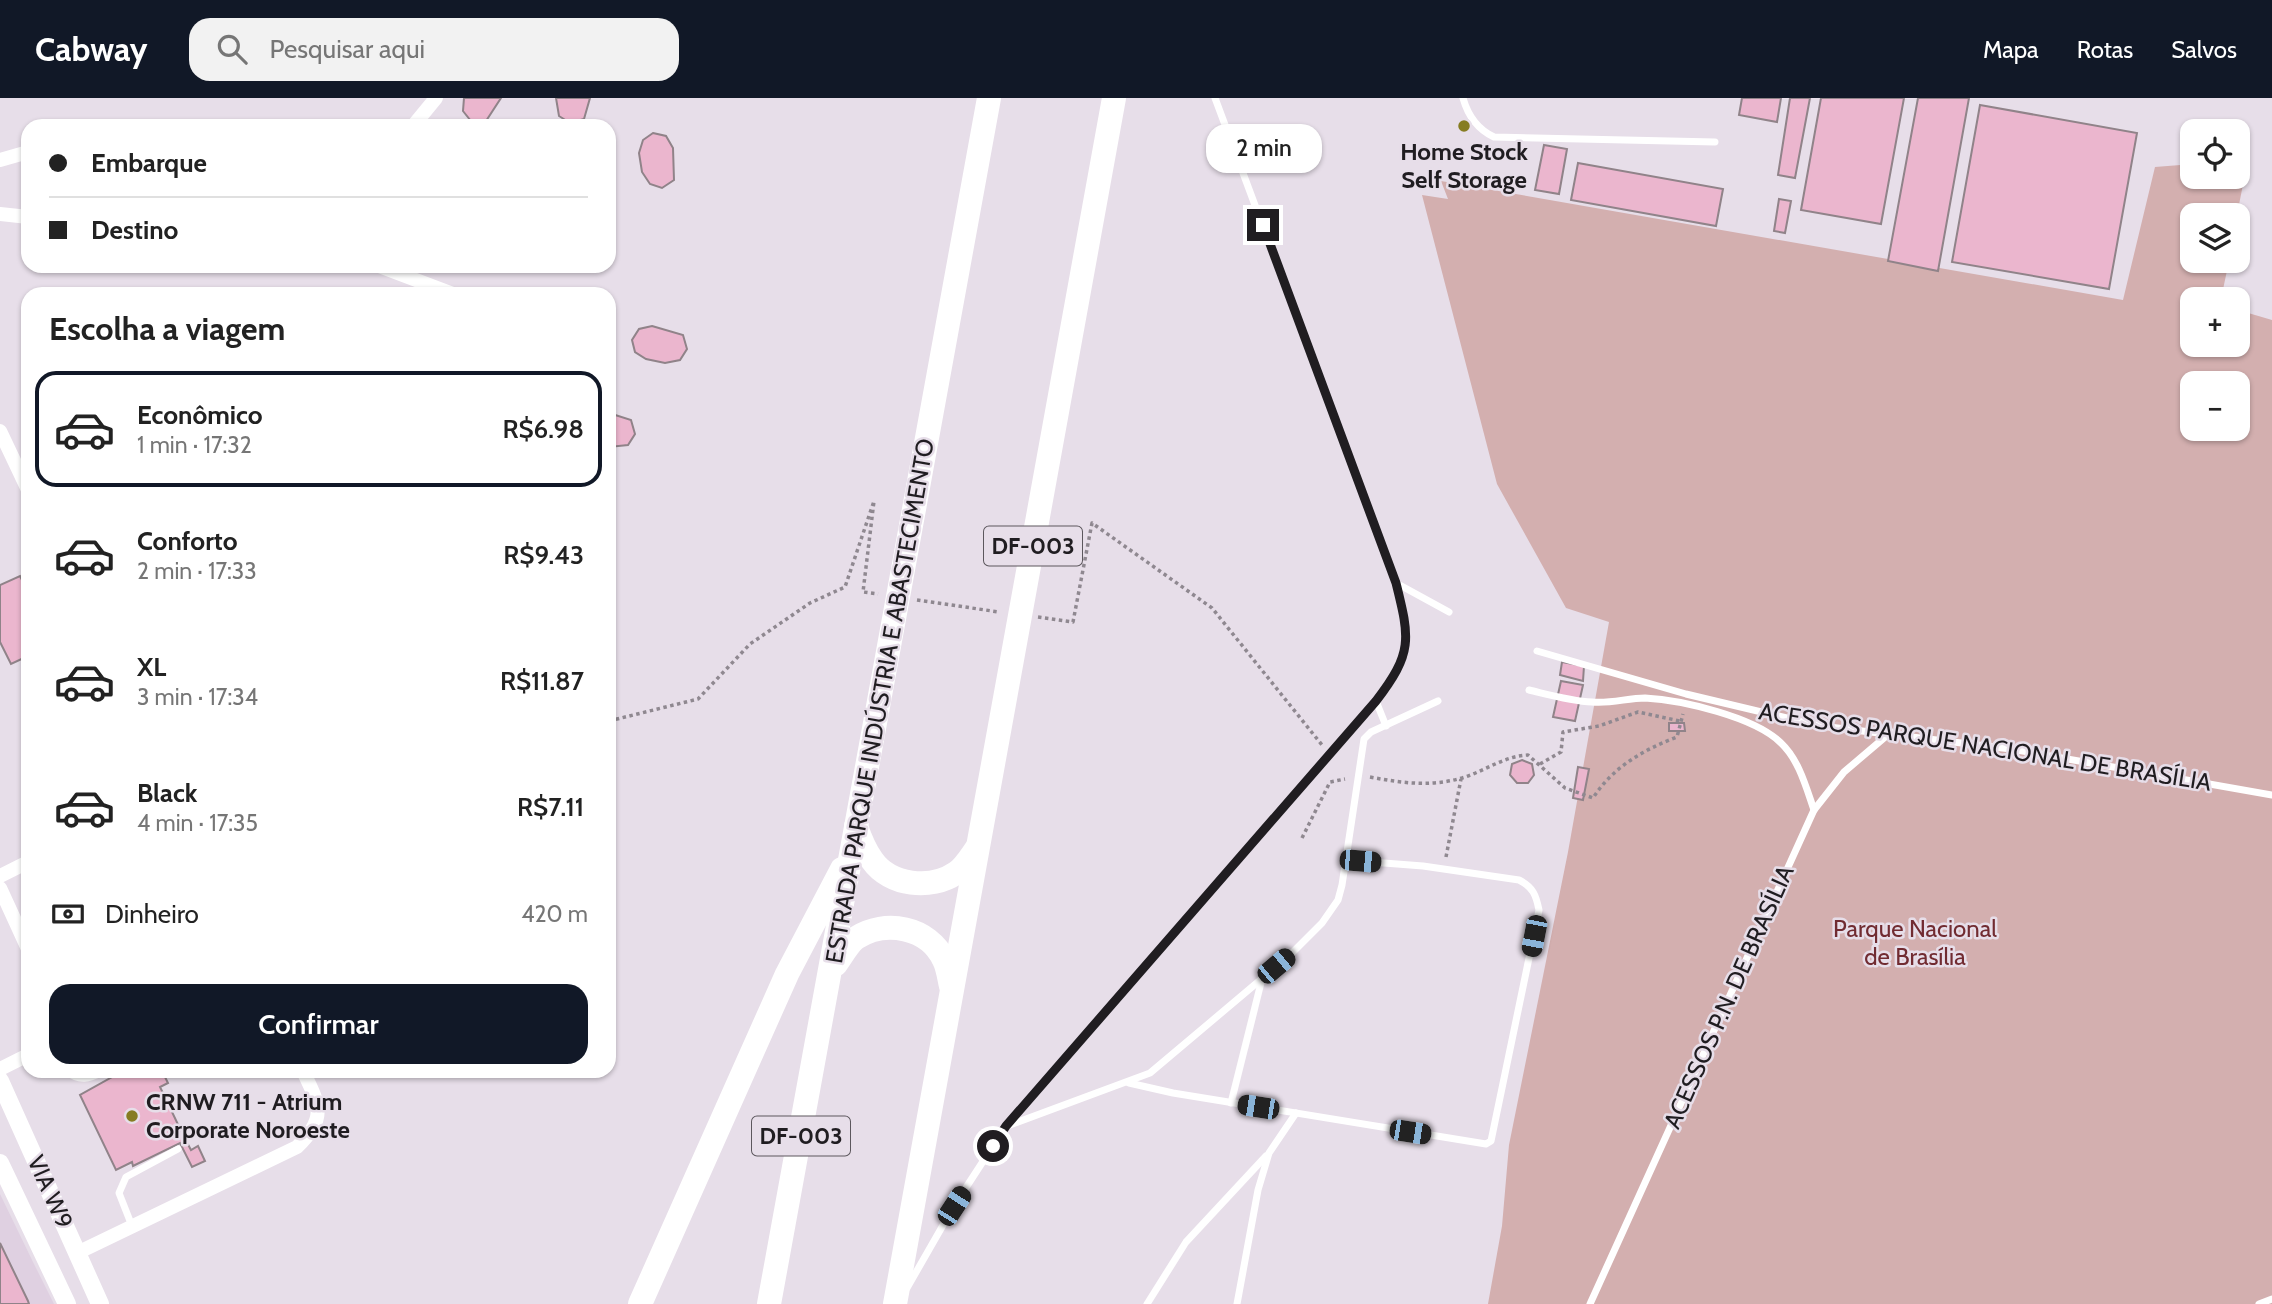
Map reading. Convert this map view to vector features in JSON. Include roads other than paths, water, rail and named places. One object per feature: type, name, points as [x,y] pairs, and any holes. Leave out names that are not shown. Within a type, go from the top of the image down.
[{"type":"highway","name":"ESTRADA PARQUE INDÚSTRIA E ABASTECIMENTO","points":[[769,1304],[989,98]]},
{"type":"highway","name":"DF-003","points":[[897,1304],[1114,98]]},
{"type":"highway","points":[[640,1304],[786,974],[854,838],[874,863],[891,877],[913,883],[936,882],[956,873],[979,845]]},
{"type":"highway","points":[[832,969],[854,939],[878,928],[904,928],[927,939],[944,959],[953,994]]},
{"type":"street","points":[[419,119],[436,98]]},
{"type":"street","points":[[0,160],[21,154]]},
{"type":"street","points":[[0,214],[21,216]]},
{"type":"street","points":[[398,273],[434,287]]},
{"type":"street","points":[[0,431],[21,475]]},
{"type":"street","points":[[0,876],[21,866]]},
{"type":"street","points":[[0,888],[21,934]]},
{"type":"street","points":[[0,1069],[21,1058]]},
{"type":"street","points":[[77,1254],[297,1147],[316,1129],[319,1103],[306,1078]]},
{"type":"street","name":"VIA W9","points":[[0,1081],[100,1304]]},
{"type":"street","name":"VIA W9","points":[[0,1163],[67,1304]]},
{"type":"lane","points":[[897,1304],[954,1206],[1006,1126],[1376,701],[1394,677],[1406,649],[1408,631],[1396,583],[1215,98]]},
{"type":"lane","points":[[1463,98],[1467,113],[1483,131],[1494,137],[1715,142]]},
{"type":"lane","points":[[1396,583],[1449,612]]},
{"type":"lane","name":"ACESSOS PARQUE NACIONAL DE BRASÍLIA","points":[[1537,651],[1686,694],[1808,723],[2011,749],[2272,795]]},
{"type":"lane","name":"ACESSOS PARQUE NACIONAL DE BRASÍLIA","points":[[1529,691],[1594,703],[1646,698],[1686,704],[1731,717],[1767,732],[1782,743],[1805,782],[1814,810]]},
{"type":"lane","points":[[1376,701],[1386,726]]},
{"type":"lane","points":[[1006,1126],[1129,1083],[1150,1073],[1322,923],[1338,900],[1364,739],[1438,701]]},
{"type":"lane","name":"ACESSOS P.N. DE BRASÍLIA","points":[[1590,1304],[1814,810],[1844,772],[1891,732]]},
{"type":"lane","points":[[1129,1083],[1231,1103],[1486,1144],[1493,1139],[1539,910],[1530,886],[1518,880],[1345,860]]},
{"type":"lane","points":[[1231,1103],[1262,978]]},
{"type":"lane","points":[[74,1078],[90,1078]]},
{"type":"lane","points":[[1147,1304],[1186,1242],[1269,1153],[1296,1113]]},
{"type":"lane","points":[[132,1227],[119,1193],[125,1177],[178,1149]]},
{"type":"lane","points":[[1237,1304],[1258,1190],[1269,1153]]},
{"type":"lane","points":[[2259,1304],[2272,1299]]},
{"type":"place","name":"Home Stock Self Storage","points":[[1464,126]]},
{"type":"place","name":"CRNW 711 - Atrium Corporate Noroeste","points":[[132,1116]]},
{"type":"park label","name":"Parque Nacional de Brasília","points":[[1915,943]]}]
